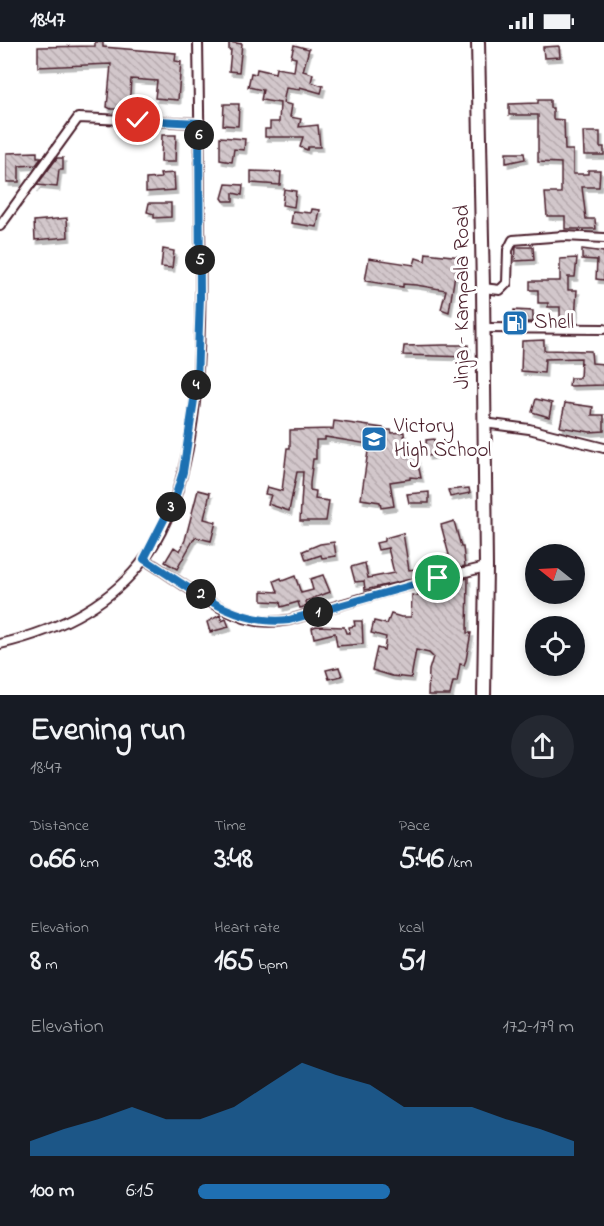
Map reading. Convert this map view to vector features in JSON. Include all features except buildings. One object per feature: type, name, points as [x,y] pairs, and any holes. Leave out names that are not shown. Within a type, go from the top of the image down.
[{"type":"highway","name":"Jinja - Kampala Road","points":[[478,42],[486,567],[484,695]]},
{"type":"street","points":[[0,644],[40,633],[94,608],[144,559],[175,498],[183,472],[197,380],[200,297],[198,42]]},
{"type":"street","points":[[0,226],[78,118],[199,123]]},
{"type":"street","points":[[483,288],[500,290],[507,283],[508,250],[513,240],[564,236],[604,238]]},
{"type":"street","points":[[483,328],[604,329]]},
{"type":"street","points":[[484,423],[529,429],[604,448]]},
{"type":"street","points":[[144,559],[235,615],[253,621],[272,622],[289,620],[391,590],[486,567]]},
{"type":"place","name":"Shell","points":[[515,323]]},
{"type":"place","name":"Victory High School","points":[[374,439]]},
{"type":"route","points":[[138,120],[199,123],[200,356],[197,380],[183,472],[175,498],[144,559],[235,615],[253,621],[289,620],[438,578]]}]
